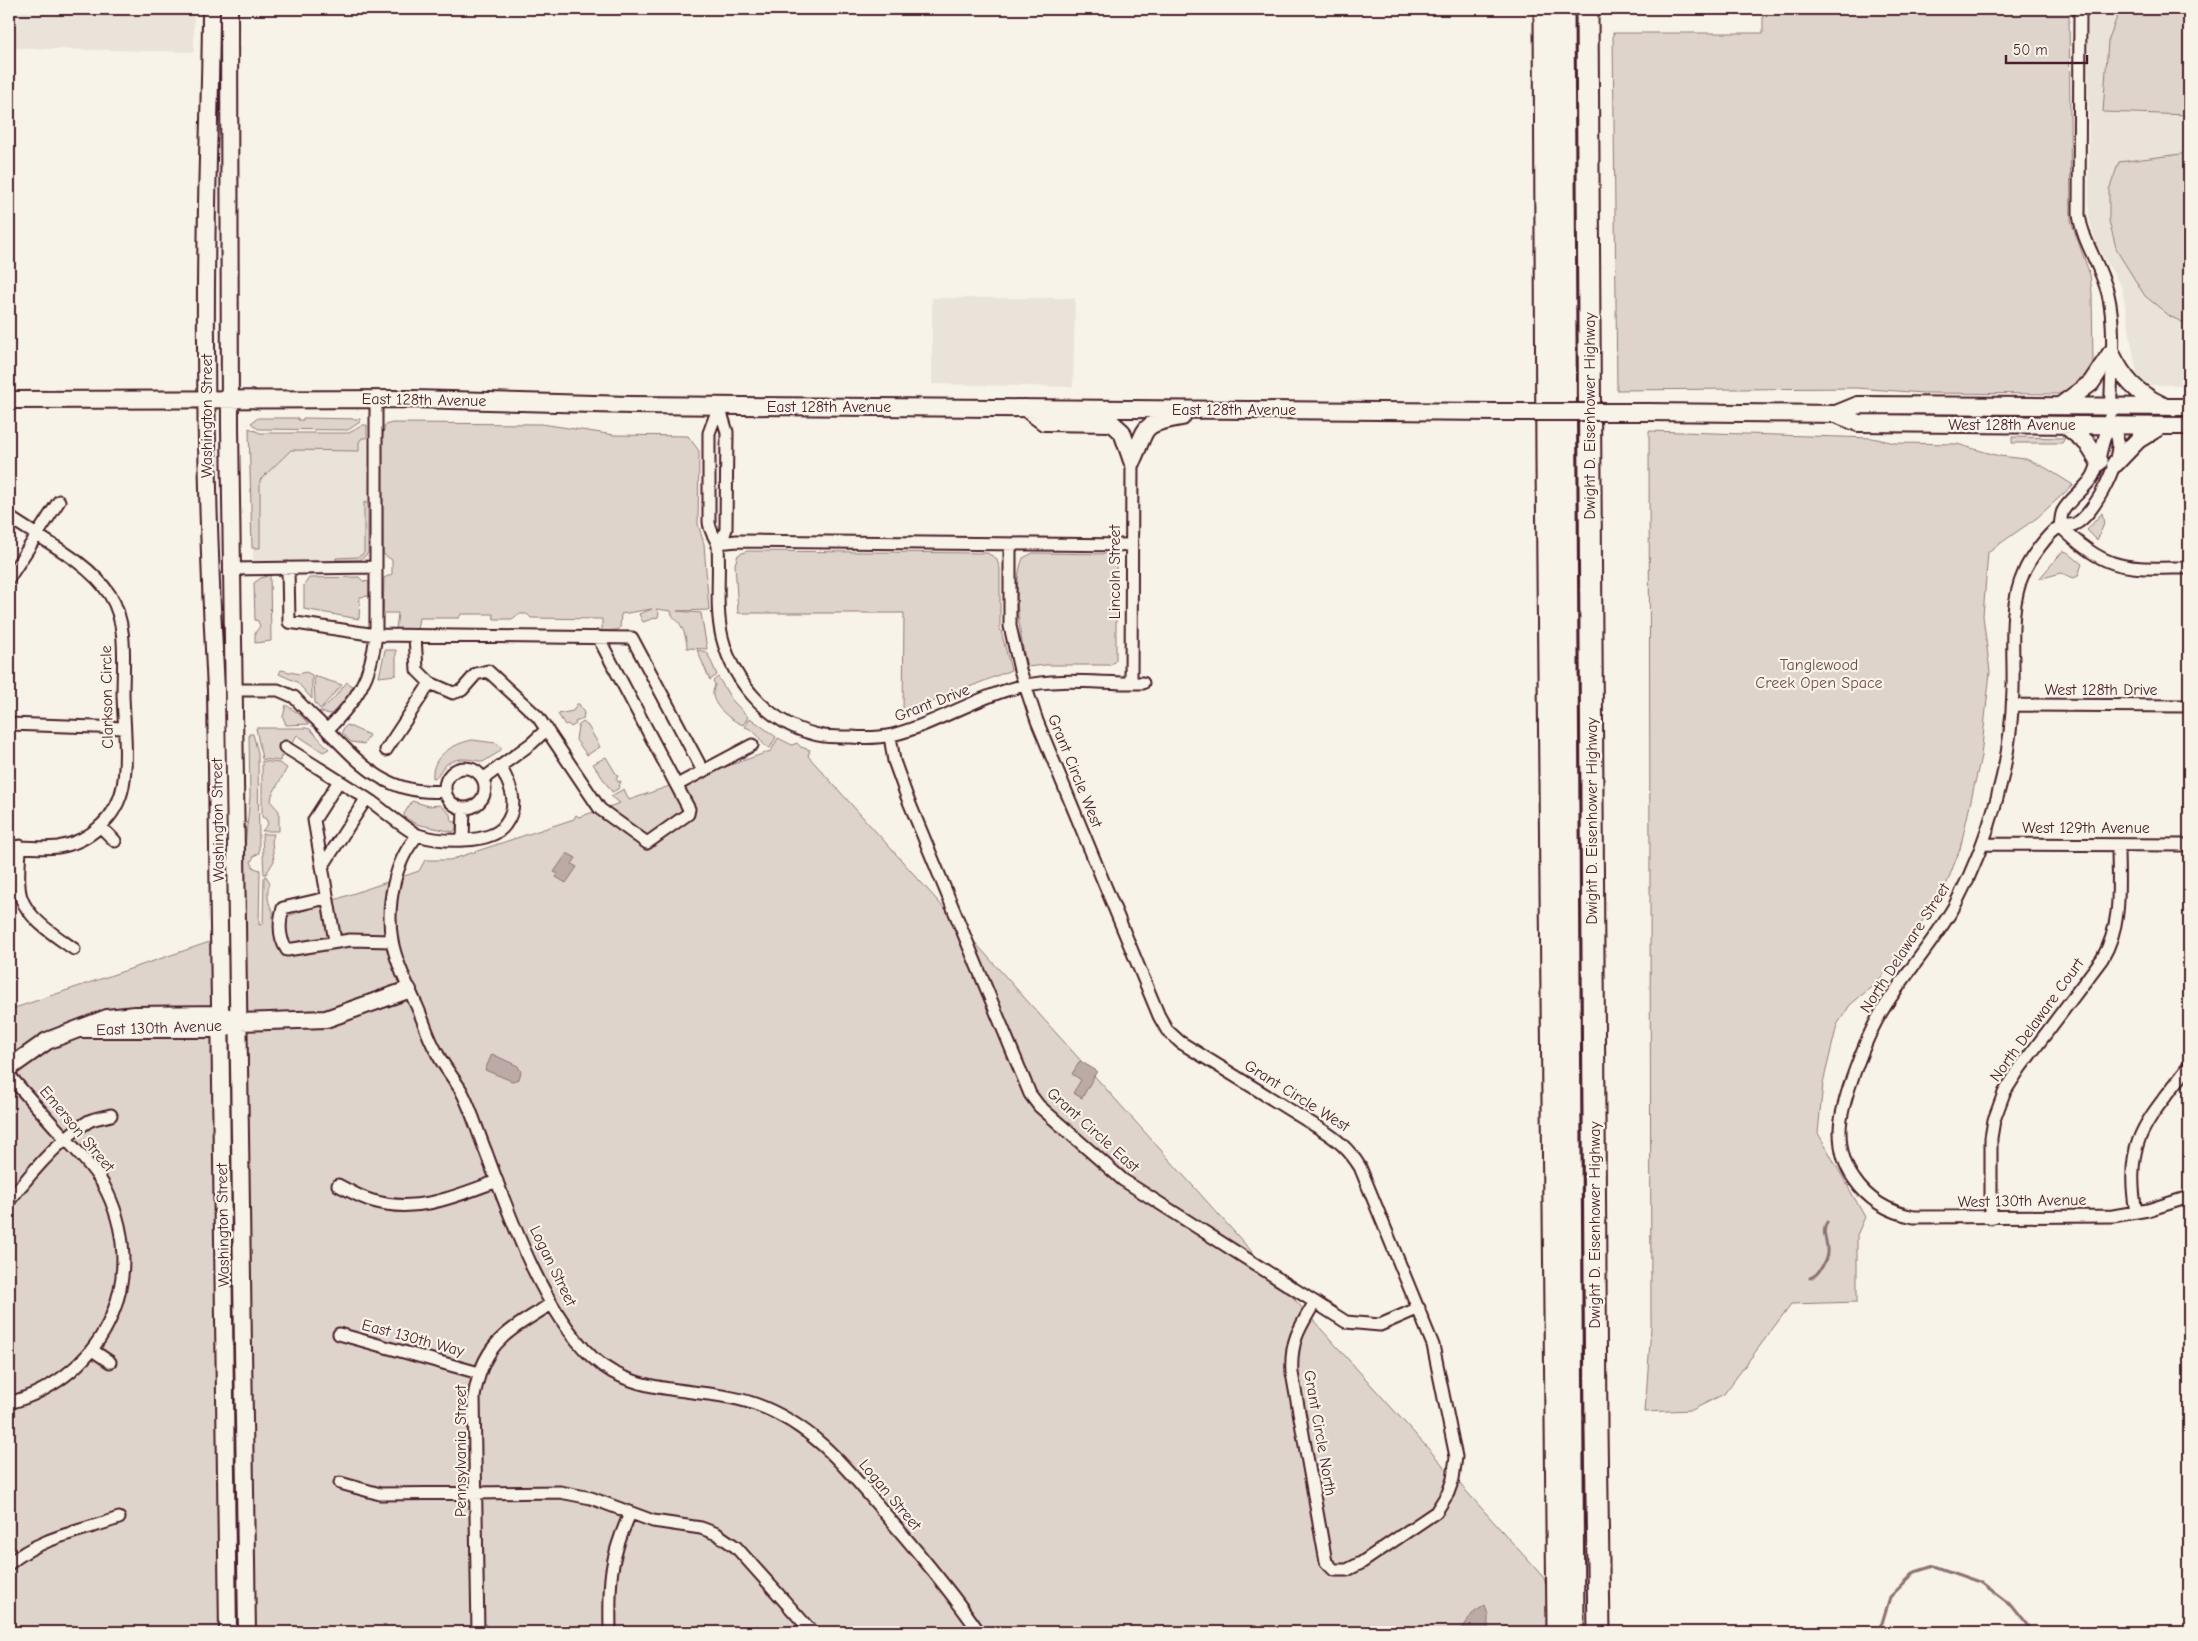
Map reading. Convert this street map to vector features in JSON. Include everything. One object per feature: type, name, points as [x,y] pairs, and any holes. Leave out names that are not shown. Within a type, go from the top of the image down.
[{"type":"highway","points":[[1546,9],[1547,482],[1558,1632]]},
{"type":"highway","points":[[1563,9],[1573,1632]]},
{"type":"highway","points":[[1575,9],[1587,1632]]},
{"type":"highway","name":"Dwight D. Eisenhower Highway","points":[[1587,9],[1596,1400],[1600,1632]]},
{"type":"main road","name":"Washington Street","points":[[211,9],[206,399],[208,535],[216,690],[228,1632]]},
{"type":"main road","name":"Washington Street","points":[[230,9],[231,399],[246,1632]]},
{"type":"main road","points":[[2060,406],[2091,383],[2111,353]]},
{"type":"main road","points":[[2111,353],[2119,370],[2129,384],[2142,395],[2165,407]]},
{"type":"main road","name":"East 128th Avenue","points":[[9,400],[376,399],[719,406],[1648,412]]},
{"type":"main road","name":"West 128th Avenue","points":[[1836,414],[1858,405],[2189,407]]},
{"type":"main road","points":[[1025,408],[1044,422],[1112,422],[1122,432],[1132,460]]},
{"type":"main road","points":[[1132,460],[1141,437],[1150,425],[1218,409]]},
{"type":"main road","name":"West 128th Avenue","points":[[1648,412],[1836,414],[1858,423],[2189,426]]},
{"type":"main road","points":[[2065,425],[2107,463],[2161,426]]},
{"type":"main road","points":[[216,690],[235,690]]},
{"type":"main road","name":"East 130th Avenue","points":[[9,1068],[47,1041],[96,1021],[118,1016],[239,1022],[326,1019],[408,990]]},
{"type":"street","name":"North Delaware Street","points":[[1861,1188],[1846,1166],[1840,1132],[1843,1109],[1864,1048],[1882,1012],[1928,948],[1955,905],[1982,844],[2002,780],[2009,738],[2013,705],[2017,591],[2032,557],[2060,526],[2062,511],[2107,463],[2118,438],[2110,425],[2111,312],[2108,294],[2082,232],[2078,215],[2080,9]]},
{"type":"street","points":[[327,730],[345,712],[364,684],[373,658],[376,635],[376,399]]},
{"type":"street","name":"Grant Drive","points":[[718,543],[710,532],[709,522],[709,433],[719,406]]},
{"type":"street","name":"Grant Drive","points":[[719,406],[727,432],[726,532],[718,543],[718,604],[721,634],[732,667],[746,690],[779,718],[806,731],[824,736],[890,736],[920,727],[995,695],[1025,685],[1048,682],[1143,683]]},
{"type":"street","name":"North Delaware Street","points":[[2060,526],[2075,524],[2092,506],[2106,485],[2107,463],[2103,436],[2110,425]]},
{"type":"street","name":"Lincoln Street","points":[[1131,683],[1132,460]]},
{"type":"street","points":[[9,578],[59,500]]},
{"type":"street","name":"Clarkson Circle","points":[[9,517],[85,567],[103,585],[116,607],[122,637],[124,728],[123,786],[114,809],[100,826],[84,839],[68,845],[57,847],[14,846]]},
{"type":"street","points":[[2060,526],[2090,552],[2109,562],[2138,568],[2189,568]]},
{"type":"street","points":[[718,543],[737,541],[1132,545]]},
{"type":"street","name":"Grant Circle West","points":[[1010,544],[1010,626],[1033,711],[1159,1016],[1167,1030],[1180,1042],[1341,1142],[1352,1152],[1360,1167],[1433,1345],[1456,1457],[1453,1479],[1442,1504],[1425,1520],[1361,1563],[1347,1570],[1334,1570]]},
{"type":"street","points":[[233,569],[376,567]]},
{"type":"street","points":[[288,568],[289,622],[376,635],[632,638],[702,771]]},
{"type":"street","points":[[415,636],[416,670],[430,683],[453,693],[462,690],[476,674],[488,671],[538,717],[600,809],[647,843],[688,814],[689,809],[598,637]]},
{"type":"street","points":[[386,750],[430,683]]},
{"type":"street","points":[[235,690],[285,692],[294,697],[355,760],[389,783],[407,790],[431,793],[445,791]]},
{"type":"street","name":"West 128th Drive","points":[[2013,705],[2189,706]]},
{"type":"street","points":[[9,724],[124,728]]},
{"type":"street","points":[[483,779],[532,743],[547,729]]},
{"type":"street","name":"Grant Circle East","points":[[890,736],[894,761],[906,797],[1026,1085],[1039,1106],[1122,1180],[1346,1322],[1380,1325],[1419,1308]]},
{"type":"street","points":[[677,785],[752,745]]},
{"type":"street","points":[[285,747],[366,798],[418,834],[464,840],[490,836],[503,829],[510,819],[514,805],[513,791],[500,766]]},
{"type":"street","points":[[470,768],[483,779],[485,790],[480,801],[470,807],[464,808],[450,801],[445,791],[449,775],[459,769],[470,768]]},
{"type":"street","points":[[335,941],[314,820],[339,781]]},
{"type":"street","points":[[322,867],[366,798]]},
{"type":"street","points":[[464,808],[464,840]]},
{"type":"street","points":[[100,826],[115,841]]},
{"type":"street","name":"Logan Street","points":[[418,834],[408,846],[394,888],[389,917],[392,941],[408,990],[435,1051],[463,1094],[497,1182],[551,1304],[568,1330],[590,1355],[609,1370],[627,1380],[644,1386],[714,1394],[742,1400],[772,1412],[812,1435],[833,1453],[919,1554],[979,1632]]},
{"type":"street","name":"West 129th Avenue","points":[[1982,844],[2189,845]]},
{"type":"street","name":"North Delaware Court","points":[[1991,1218],[1990,1148],[1997,1110],[2014,1076],[2102,959],[2110,944],[2118,916],[2118,845]]},
{"type":"street","points":[[14,846],[19,888],[25,907],[38,921],[74,949]]},
{"type":"street","points":[[327,898],[283,908],[280,916],[280,941],[287,950],[335,941],[392,941]]},
{"type":"street","points":[[2136,1212],[2131,1172],[2138,1140],[2150,1118],[2189,1066]]},
{"type":"street","name":"Emerson Street","points":[[9,1075],[101,1182],[116,1212],[122,1236],[123,1266],[114,1310],[92,1350],[71,1372],[52,1386],[27,1398],[9,1403]]},
{"type":"street","points":[[9,1201],[36,1167],[66,1140],[90,1120],[112,1115]]},
{"type":"street","points":[[338,1185],[373,1201],[411,1206],[437,1202],[497,1182]]},
{"type":"street","name":"West 130th Avenue","points":[[1861,1188],[1880,1205],[1904,1215],[1923,1218],[2102,1216],[2136,1212],[2189,1197]]},
{"type":"street","name":"Grant Circle North","points":[[1315,1302],[1295,1336],[1291,1356],[1292,1373],[1326,1562],[1334,1570]]},
{"type":"street","name":"Pennsylvania Street","points":[[478,1632],[474,1397],[479,1373],[490,1351],[502,1336],[551,1304]]},
{"type":"street","name":"East 130th Way","points":[[338,1334],[479,1373]]},
{"type":"street","points":[[92,1350],[110,1362]]},
{"type":"street","points":[[340,1483],[380,1494],[543,1491],[576,1494],[653,1521],[701,1528],[730,1542],[758,1569],[812,1632]]},
{"type":"street","points":[[610,1632],[610,1573],[616,1548],[630,1514]]},
{"type":"street","points":[[9,1564],[36,1546],[119,1518]]},
{"type":"shaded area","points":[[9,9],[194,9],[194,52],[9,48]]},
{"type":"shaded area","points":[[2088,9],[2189,9],[2189,385],[2151,385],[2143,381],[2137,374],[2122,288],[2096,244],[2089,218]]},
{"type":"shaded area","points":[[932,298],[1075,298],[1073,387],[932,384]]},
{"type":"shaded area","points":[[273,439],[367,439],[370,573],[254,575],[249,464]]},
{"type":"shaded area","points":[[567,853],[576,858],[572,864],[577,867],[566,883],[556,877],[558,874],[554,872]]},
{"type":"shaded area","points":[[492,1054],[518,1066],[521,1072],[519,1079],[512,1081],[485,1070]]},
{"type":"shaded area","points":[[1080,1061],[1097,1071],[1082,1098],[1073,1093],[1081,1080],[1072,1074]]},
{"type":"shaded area","points":[[1485,1605],[1488,1615],[1488,1632],[1460,1632],[1472,1614]]},
{"type":"green space","points":[[1763,9],[2069,9],[2071,221],[2090,275],[2092,293],[2093,362],[2087,379],[2080,378],[2078,388],[2058,394],[1923,393],[1857,388],[1617,390],[1613,33],[1763,33]]},
{"type":"green space","points":[[2120,9],[2189,9],[2189,115],[2103,112],[2108,41]]},
{"type":"green space","points":[[2189,153],[2189,325],[2171,317],[2145,296],[2117,251],[2109,221],[2109,190],[2119,162]]},
{"type":"green space","points":[[258,418],[298,418],[298,420],[303,420],[303,418],[360,419],[360,422],[348,430],[258,429],[251,423]]},
{"type":"green space","points":[[392,423],[542,424],[614,435],[688,436],[699,451],[698,524],[704,544],[709,610],[677,611],[701,613],[707,649],[687,648],[683,629],[671,611],[656,609],[659,613],[658,617],[643,622],[639,614],[652,609],[621,614],[620,628],[617,630],[602,631],[602,619],[531,618],[527,614],[519,614],[512,619],[494,619],[493,614],[461,614],[459,618],[419,618],[417,629],[396,629],[398,613],[383,613],[384,578],[392,574],[392,560],[383,554],[382,438],[385,425]]},
{"type":"green space","points":[[363,425],[367,425],[367,438],[362,438],[359,442],[359,451],[291,450],[260,480],[260,548],[252,548],[249,428],[260,433],[349,433]]},
{"type":"green space","name":"Tanglewood Creek Open Space","points":[[1649,431],[1872,438],[1895,443],[1957,444],[1999,456],[2026,459],[2046,468],[2073,485],[2038,517],[1988,552],[1983,616],[1990,672],[1981,756],[1960,849],[1945,888],[1894,962],[1875,984],[1850,1005],[1837,1025],[1823,1083],[1818,1133],[1865,1217],[1857,1235],[1857,1302],[1791,1304],[1724,1394],[1692,1410],[1645,1412],[1651,1327]]},
{"type":"green space","points":[[2012,437],[2065,438],[2062,443],[2012,443]]},
{"type":"green space","points":[[364,502],[368,504],[368,553],[360,560],[336,560],[336,558],[358,557],[364,553]]},
{"type":"green space","points":[[2102,513],[2104,524],[2097,540],[2087,530]]},
{"type":"green space","points":[[747,551],[987,553],[996,558],[1000,568],[1000,627],[1011,670],[903,714],[904,613],[738,613],[735,564],[738,555]]},
{"type":"green space","points":[[2063,551],[2082,564],[2078,576],[2074,578],[2061,573],[2039,579]]},
{"type":"green space","points":[[1033,553],[1112,554],[1116,562],[1116,660],[1111,665],[1045,665],[1027,667],[1019,627],[1017,597],[1019,570],[1023,558]]},
{"type":"green space","points":[[270,575],[271,641],[255,643],[255,633],[260,626],[258,621],[255,620],[254,583]]},
{"type":"green space","points":[[359,577],[363,581],[369,582],[369,596],[360,597],[359,619],[304,609],[304,585],[309,578]]},
{"type":"green space","points":[[385,650],[396,650],[396,675],[379,677]]},
{"type":"green space","points":[[697,650],[707,652],[717,675],[710,680]]},
{"type":"green space","points":[[281,670],[299,674],[306,672],[312,675],[312,699],[297,682],[279,674]]},
{"type":"green space","points":[[314,676],[342,685],[320,709],[315,703]]},
{"type":"green space","points":[[718,677],[732,700],[748,717],[743,725],[725,714],[714,700],[715,684],[713,681]]},
{"type":"green space","points":[[347,682],[354,687],[343,702],[331,714],[319,712],[334,698]]},
{"type":"green space","points":[[577,704],[579,704],[584,713],[583,719],[575,722],[576,724],[571,727],[568,724],[565,725],[558,714],[573,711]]},
{"type":"green space","points":[[286,705],[309,724],[286,725],[283,717]]},
{"type":"green space","points":[[750,718],[776,737],[770,748],[764,744],[755,732],[745,727]]},
{"type":"green space","points":[[583,722],[588,726],[600,747],[587,755],[576,740],[578,726]]},
{"type":"green space","points":[[347,725],[369,735],[364,744],[351,742],[342,733]]},
{"type":"green space","points":[[256,728],[310,729],[329,749],[323,752],[297,735],[292,743],[288,741],[282,751],[285,753],[281,756],[280,761],[262,759]]},
{"type":"green space","points":[[249,734],[253,734],[258,753],[259,853],[254,856],[251,862],[254,868],[260,870],[259,925],[263,924],[264,877],[266,876],[270,883],[268,898],[273,911],[273,921],[419,871],[425,860],[450,860],[574,819],[576,815],[579,817],[620,803],[611,796],[624,789],[629,800],[771,751],[778,738],[792,745],[797,743],[801,747],[810,750],[808,756],[1544,1578],[1547,1589],[1548,1632],[9,1632],[9,1010],[245,930],[245,846],[250,797]]},
{"type":"green space","points":[[472,740],[496,743],[502,748],[483,762],[462,759],[451,762],[441,770],[437,777],[433,778],[433,770],[439,757],[451,748]]},
{"type":"green space","points":[[606,757],[618,777],[616,778],[618,782],[621,781],[618,789],[612,792],[593,764]]},
{"type":"green space","points":[[262,761],[279,763],[287,768],[272,795],[271,802],[279,811],[279,831],[262,831],[268,824],[266,819],[262,817]]},
{"type":"green space","points":[[412,801],[429,806],[440,805],[450,814],[451,821],[456,822],[456,829],[453,832],[416,824],[404,817]]},
{"type":"green space","points":[[262,834],[274,834],[272,841],[274,861],[266,874],[264,874]]},
{"type":"waterway","points":[[1810,1278],[1820,1270],[1826,1257],[1827,1245],[1824,1232],[1827,1222]]},
{"type":"waterway","points":[[1876,1632],[1882,1623],[1890,1597],[1915,1572],[1934,1566],[1982,1583],[2011,1605],[2031,1630],[2040,1632]]},
{"type":"waterway","points":[[2069,1632],[2085,1629],[2093,1632]]}]
